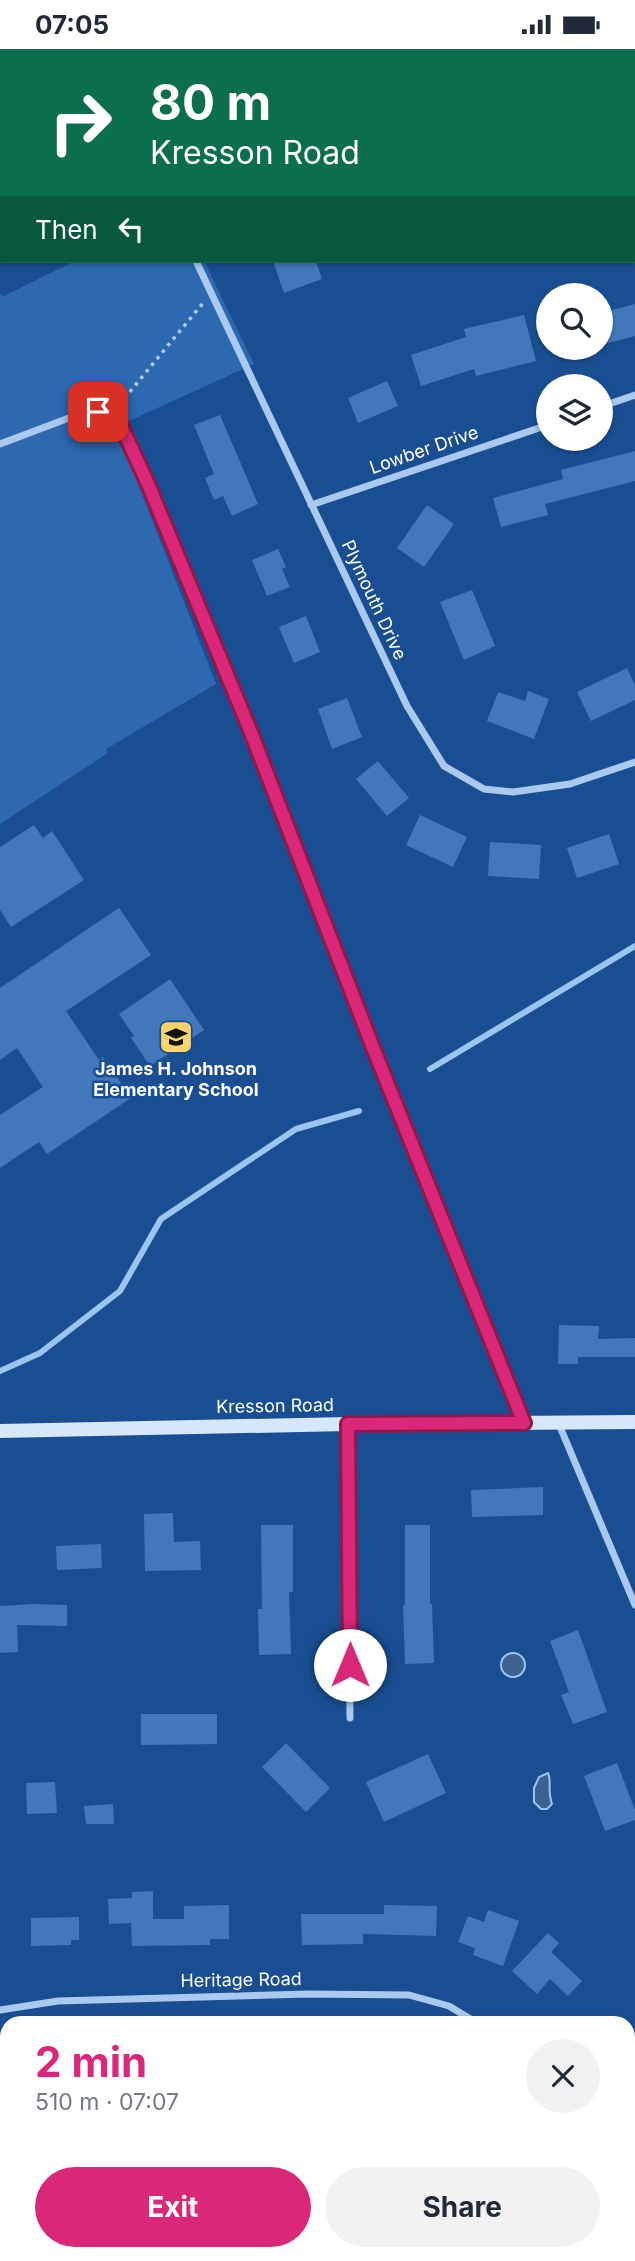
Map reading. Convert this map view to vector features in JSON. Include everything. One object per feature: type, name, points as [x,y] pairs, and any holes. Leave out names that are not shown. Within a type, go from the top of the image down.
[{"type":"street","name":"Plymouth Drive","points":[[196,263],[407,706],[444,766],[484,789],[513,792],[570,784],[635,762]]},
{"type":"street","points":[[613,403],[635,395]]},
{"type":"street","points":[[0,444],[77,415],[98,412],[117,417],[132,446],[241,709],[524,1423]]},
{"type":"street","name":"Lowber Drive","points":[[311,505],[536,429]]},
{"type":"street","points":[[558,1422],[635,1605]]},
{"type":"street","name":"Kresson Road","points":[[0,1431],[635,1422]]},
{"type":"street","points":[[348,1424],[350,1718]]},
{"type":"street","name":"Heritage Road","points":[[0,2010],[58,2001],[308,1994],[409,1995],[449,2006],[465,2016]]},
{"type":"path","points":[[110,415],[211,293]]},
{"type":"shaded area","points":[[71,263],[205,263],[254,364],[116,427],[216,684],[106,749],[108,753],[0,824],[0,293],[2,297]]},
{"type":"shaded area","points":[[513,1653],[522,1656],[525,1665],[522,1674],[513,1677],[504,1674],[501,1665],[504,1656]]},
{"type":"shaded area","points":[[548,1773],[552,1804],[547,1809],[541,1809],[534,1802],[534,1788],[539,1777]]},
{"type":"building","points":[[274,263],[317,263],[322,279],[284,293]]},
{"type":"building","points":[[635,304],[635,336],[613,342],[613,310]]},
{"type":"building","points":[[524,315],[536,361],[476,376],[474,369],[421,386],[411,355],[466,337],[464,329]]},
{"type":"building","points":[[387,381],[398,406],[358,423],[348,398]]},
{"type":"building","points":[[220,415],[258,504],[232,516],[223,496],[214,500],[205,478],[214,474],[194,425]]},
{"type":"building","points":[[635,451],[635,481],[545,504],[548,515],[501,527],[493,498],[563,479],[561,470]]},
{"type":"building","points":[[427,505],[454,524],[424,567],[397,548]]},
{"type":"building","points":[[278,549],[286,567],[282,569],[290,587],[267,596],[252,560]]},
{"type":"building","points":[[472,590],[495,646],[464,660],[440,602]]},
{"type":"building","points":[[306,616],[320,652],[294,663],[279,627]]},
{"type":"building","points":[[627,668],[635,685],[635,700],[591,721],[577,692]]},
{"type":"building","points":[[528,691],[549,699],[534,739],[487,721],[498,692],[525,701]]},
{"type":"building","points":[[347,698],[362,737],[332,749],[318,709]]},
{"type":"building","points":[[378,761],[409,798],[387,816],[356,779]]},
{"type":"building","points":[[420,815],[467,837],[453,867],[406,845]]},
{"type":"building","points":[[34,825],[43,838],[52,831],[84,880],[11,927],[0,910],[0,847]]},
{"type":"building","points":[[609,834],[619,864],[577,878],[567,848]]},
{"type":"building","points":[[490,842],[541,845],[539,879],[488,876]]},
{"type":"building","points":[[119,908],[151,955],[66,1011],[99,1060],[103,1057],[131,1098],[47,1154],[39,1142],[0,1168],[0,1115],[43,1087],[17,1048],[0,1060],[0,988]]},
{"type":"building","points":[[170,979],[204,1030],[150,1066],[119,1014]]},
{"type":"building","points":[[559,1325],[599,1326],[598,1339],[635,1338],[635,1357],[578,1357],[578,1364],[558,1364]]},
{"type":"building","points":[[543,1487],[543,1515],[472,1517],[471,1490]]},
{"type":"building","points":[[173,1513],[174,1542],[200,1541],[201,1570],[145,1571],[144,1514]]},
{"type":"building","points":[[261,1525],[293,1525],[293,1592],[289,1592],[291,1654],[259,1655],[258,1609],[262,1609]]},
{"type":"building","points":[[405,1525],[430,1525],[430,1604],[434,1663],[405,1664]]},
{"type":"building","points":[[101,1544],[102,1568],[57,1570],[56,1546]]},
{"type":"building","points":[[67,1605],[67,1626],[17,1625],[18,1652],[0,1653],[0,1606]]},
{"type":"building","points":[[578,1630],[607,1712],[573,1724],[561,1695],[569,1692],[550,1641]]},
{"type":"building","points":[[141,1714],[217,1714],[217,1744],[141,1745]]},
{"type":"building","points":[[286,1743],[330,1788],[306,1812],[262,1767]]},
{"type":"building","points":[[428,1754],[446,1793],[384,1822],[366,1782]]},
{"type":"building","points":[[617,1763],[635,1810],[635,1820],[605,1831],[584,1776]]},
{"type":"building","points":[[55,1782],[57,1813],[27,1814],[26,1783]]},
{"type":"building","points":[[113,1804],[114,1824],[86,1824],[84,1806]]},
{"type":"building","points":[[153,1891],[153,1919],[184,1919],[184,1906],[229,1905],[229,1939],[210,1939],[210,1945],[132,1946],[131,1923],[109,1924],[108,1899],[132,1898],[132,1892]]},
{"type":"building","points":[[384,1905],[437,1906],[436,1936],[363,1934],[363,1944],[302,1945],[301,1914],[384,1914]]},
{"type":"building","points":[[488,1910],[519,1921],[503,1966],[473,1955],[475,1948],[458,1942],[468,1916],[484,1922]]},
{"type":"building","points":[[79,1917],[79,1940],[71,1940],[71,1945],[31,1946],[31,1918]]},
{"type":"building","points":[[548,1933],[559,1943],[551,1952],[582,1981],[568,1996],[550,1979],[537,1994],[512,1971]]},
{"type":"waterway","points":[[430,1069],[635,946]]},
{"type":"waterway","points":[[0,1371],[40,1353],[120,1291],[161,1219],[296,1129],[359,1111]]},
{"type":"place","name":"James H. Johnson Elementary School","points":[[176,1037]]},
{"type":"route","points":[[98,412],[117,417],[132,446],[267,772],[372,1045],[524,1423],[348,1424],[350,1665]]}]
